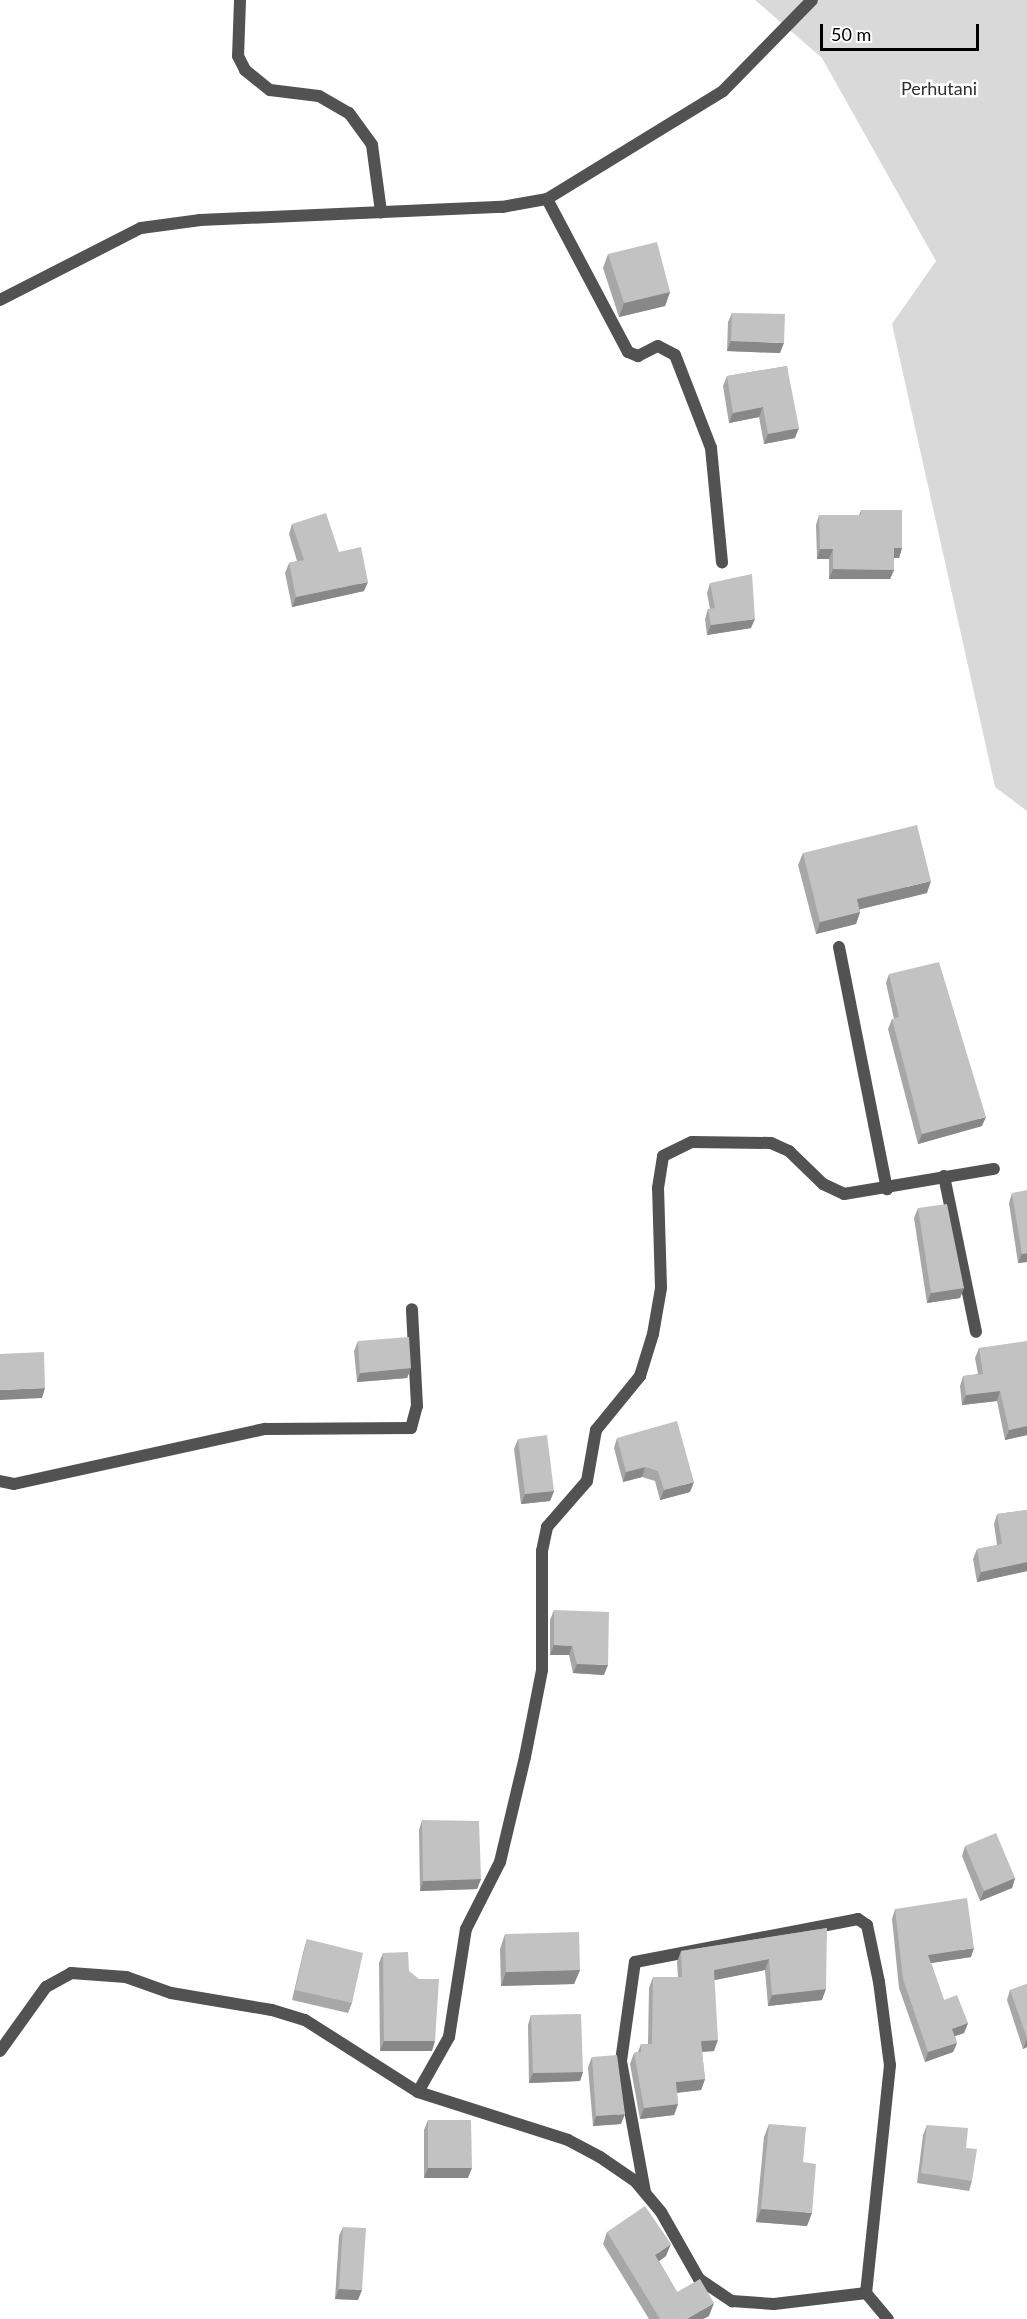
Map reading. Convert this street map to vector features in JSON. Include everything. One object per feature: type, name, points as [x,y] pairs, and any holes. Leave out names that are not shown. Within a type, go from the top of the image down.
[{"type":"street","points":[[240,0],[238,56],[245,70],[270,90],[319,96],[349,113],[372,145],[381,212]]},
{"type":"street","points":[[0,300],[141,228],[381,212],[502,207],[547,199],[723,91],[812,0]]},
{"type":"street","points":[[547,199],[628,352],[638,356],[658,346],[675,355],[711,448],[722,562]]},
{"type":"street","points":[[839,947],[887,1189]]},
{"type":"street","points":[[418,2092],[449,2037],[466,1929],[500,1862],[525,1757],[542,1670],[542,1551],[548,1527],[586,1482],[596,1430],[640,1376],[653,1334],[661,1288],[658,1188],[663,1156],[692,1142],[771,1143],[789,1150],[823,1184],[844,1194],[887,1189],[944,1176],[994,1169]]},
{"type":"street","points":[[944,1176],[976,1332]]},
{"type":"street","points":[[0,1481],[14,1484],[265,1429],[411,1428],[417,1406],[412,1309]]},
{"type":"street","points":[[645,2193],[621,2061],[635,1962],[858,1919],[869,1936],[890,2065],[866,2293],[888,2319]]},
{"type":"street","points":[[0,2051],[46,1987],[71,1973],[97,1972],[305,2020],[418,2092],[568,2140],[635,2181],[645,2193],[699,2279],[732,2301],[774,2304],[866,2293]]},
{"type":"green space","name":"Perhutani","points":[[755,0],[1027,0],[1027,811],[995,787],[892,324],[936,261],[822,58]]},
{"type":"building","points":[[657,242],[670,292],[624,303],[608,254]]},
{"type":"building","points":[[732,313],[785,314],[784,343],[731,341]]},
{"type":"building","points":[[787,366],[799,428],[768,434],[763,407],[733,413],[727,376]]},
{"type":"building","points":[[861,510],[902,510],[902,548],[894,548],[894,570],[833,569],[833,549],[820,549],[819,515],[861,515]]},
{"type":"building","points":[[326,513],[339,552],[361,547],[368,582],[296,597],[289,563],[304,560],[292,524]]},
{"type":"building","points":[[752,574],[755,619],[711,625],[708,609],[715,608],[710,583]]},
{"type":"building","points":[[917,825],[931,881],[857,899],[860,912],[820,922],[803,853]]},
{"type":"building","points":[[939,962],[986,1117],[922,1134],[892,1019],[899,1017],[889,974]]},
{"type":"building","points":[[1027,1190],[1027,1253],[1022,1254],[1012,1193]]},
{"type":"building","points":[[947,1204],[964,1288],[931,1293],[918,1208]]},
{"type":"building","points":[[409,1337],[411,1368],[360,1373],[358,1341]]},
{"type":"building","points":[[1027,1341],[1027,1426],[1009,1430],[1000,1391],[966,1395],[963,1376],[983,1374],[979,1348]]},
{"type":"building","points":[[44,1352],[45,1388],[0,1390],[0,1354]]},
{"type":"building","points":[[677,1421],[694,1482],[664,1490],[658,1471],[645,1467],[626,1472],[617,1438]]},
{"type":"building","points":[[547,1435],[554,1491],[525,1494],[518,1439]]},
{"type":"building","points":[[1027,1510],[1027,1562],[981,1572],[977,1549],[1002,1544],[997,1514]]},
{"type":"building","points":[[554,1610],[609,1612],[608,1665],[577,1664],[572,1646],[554,1645]]},
{"type":"building","points":[[422,1820],[479,1821],[481,1879],[423,1881]]},
{"type":"building","points":[[996,1833],[1015,1878],[984,1891],[965,1846]]},
{"type":"building","points":[[967,1898],[974,1948],[928,1955],[944,2000],[957,1995],[968,2023],[952,2029],[957,2043],[928,2052],[903,1979],[895,1909]]},
{"type":"building","points":[[827,1928],[826,1989],[772,1995],[769,1959],[714,1970],[718,2040],[701,2041],[705,2079],[676,2082],[678,2104],[644,2108],[634,2053],[641,2052],[641,2044],[652,2044],[653,1977],[682,1977],[681,1951]]},
{"type":"building","points":[[579,1932],[580,1970],[506,1972],[505,1934]]},
{"type":"building","points":[[307,1939],[363,1953],[352,2003],[295,1990]]},
{"type":"building","points":[[408,1952],[409,1971],[419,1979],[439,1979],[435,2041],[384,2041],[383,1953]]},
{"type":"building","points":[[1027,1984],[1027,2038],[1010,1990]]},
{"type":"building","points":[[581,2014],[583,2072],[533,2073],[531,2015]]},
{"type":"building","points":[[617,2055],[625,2114],[596,2116],[592,2057]]},
{"type":"building","points":[[428,2120],[471,2120],[472,2168],[428,2168]]},
{"type":"building","points":[[769,2124],[806,2127],[803,2162],[816,2164],[812,2213],[761,2209]]},
{"type":"building","points":[[927,2125],[968,2128],[966,2148],[977,2149],[972,2181],[921,2173]]},
{"type":"building","points":[[645,2206],[671,2244],[655,2255],[677,2292],[700,2279],[714,2303],[687,2319],[660,2319],[607,2232]]},
{"type":"building","points":[[343,2227],[366,2228],[362,2290],[339,2289]]}]
